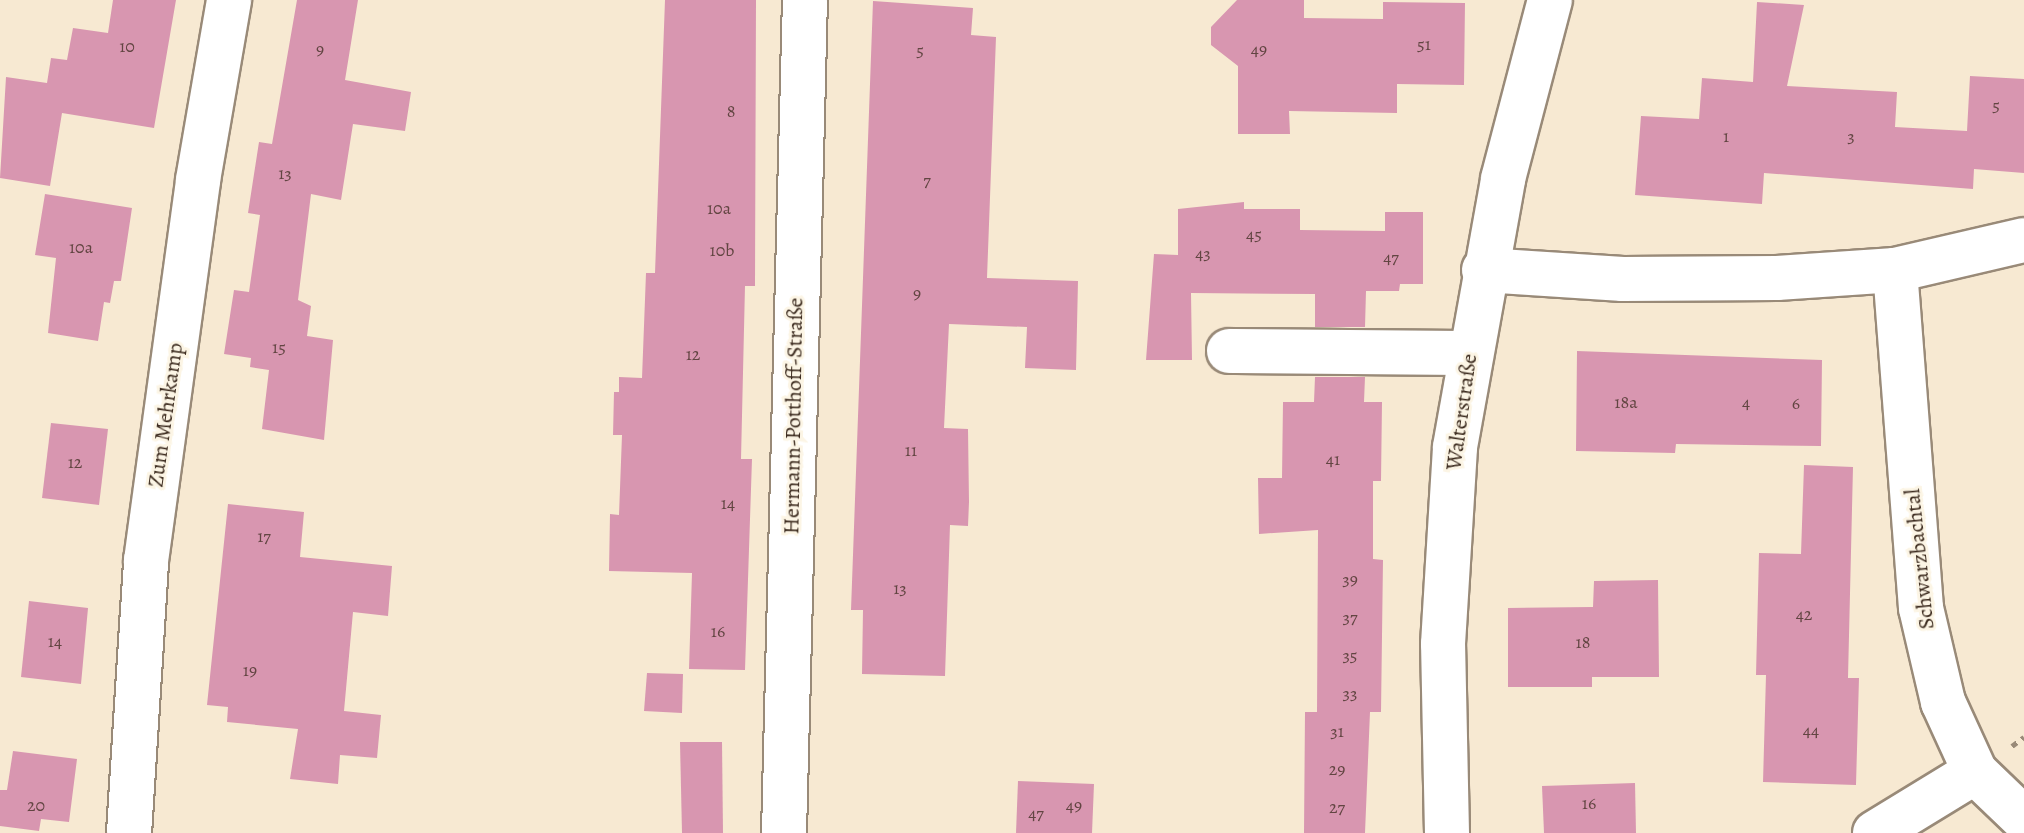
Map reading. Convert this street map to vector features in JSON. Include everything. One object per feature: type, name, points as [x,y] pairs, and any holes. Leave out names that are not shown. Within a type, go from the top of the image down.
[{"type":"street","name":"Zum Mehrkamp","points":[[129,833],[146,561],[198,180],[229,0]]},
{"type":"street","name":"Hermann-Potthoff-Straße","points":[[784,833],[805,0]]},
{"type":"street","name":"Walterstraße","points":[[1447,833],[1443,644],[1455,447],[1484,270],[1550,0]]},
{"type":"street","points":[[1484,270],[1623,279],[1777,278],[1895,270],[2024,240]]},
{"type":"street","name":"Schwarzbachtal","points":[[1895,270],[1921,608],[1943,702],[1975,772],[2024,819]]},
{"type":"street","points":[[1229,351],[1470,353]]},
{"type":"street","points":[[1875,833],[1975,772]]},
{"type":"building","points":[[113,0],[176,0],[154,128],[62,113],[50,186],[0,178],[6,77],[47,83],[51,58],[67,60],[73,28],[108,33]]},
{"type":"building","points":[[297,0],[358,0],[345,80],[411,92],[405,131],[353,124],[341,200],[311,194],[298,300],[311,306],[307,336],[333,340],[324,440],[262,429],[269,370],[250,367],[251,358],[224,354],[234,290],[249,292],[260,215],[248,213],[259,142],[272,144]]},
{"type":"building","points":[[665,0],[756,0],[755,286],[745,286],[741,459],[752,459],[745,670],[689,669],[692,573],[609,571],[610,514],[619,515],[622,435],[613,435],[614,392],[619,392],[619,377],[642,378],[646,273],[655,273]]},
{"type":"building","points":[[1237,0],[1304,0],[1304,18],[1383,19],[1383,2],[1465,3],[1464,85],[1397,84],[1397,113],[1289,111],[1290,134],[1238,134],[1238,66],[1211,45],[1211,27]]},
{"type":"building","points":[[873,1],[973,8],[971,35],[996,37],[987,278],[1078,281],[1076,370],[1025,368],[1027,327],[949,324],[944,428],[968,429],[969,502],[968,526],[950,525],[945,676],[862,674],[863,610],[851,610]]},
{"type":"building","points":[[1757,2],[1804,5],[1787,86],[1897,92],[1895,127],[1967,131],[1970,76],[2024,79],[2024,173],[1974,169],[1973,189],[1764,173],[1762,204],[1635,195],[1641,116],[1699,119],[1702,78],[1753,82]]},
{"type":"building","points":[[45,194],[132,208],[121,281],[114,281],[110,303],[104,302],[98,341],[48,333],[56,258],[35,255]]},
{"type":"building","points":[[1244,202],[1244,209],[1300,209],[1300,230],[1385,231],[1385,212],[1423,212],[1423,284],[1400,284],[1399,291],[1366,291],[1365,327],[1315,327],[1315,294],[1191,293],[1192,360],[1146,360],[1154,254],[1178,255],[1178,209]]},
{"type":"building","points":[[1577,351],[1822,360],[1821,446],[1676,444],[1675,453],[1576,451]]},
{"type":"building","points":[[1315,377],[1365,377],[1364,402],[1382,402],[1381,481],[1373,481],[1373,559],[1383,560],[1381,712],[1370,712],[1365,833],[1304,833],[1305,712],[1317,712],[1318,530],[1259,534],[1258,478],[1282,478],[1283,402],[1314,402]]},
{"type":"building","points":[[51,423],[108,429],[99,505],[42,498]]},
{"type":"building","points":[[1804,465],[1853,467],[1848,678],[1859,678],[1856,785],[1763,782],[1766,675],[1756,675],[1759,553],[1801,554]]},
{"type":"building","points":[[228,504],[304,512],[300,557],[392,566],[388,616],[353,612],[344,711],[381,715],[377,758],[340,755],[338,784],[290,779],[298,729],[227,722],[228,707],[207,705]]},
{"type":"building","points":[[1658,580],[1659,677],[1592,677],[1592,687],[1508,687],[1508,608],[1593,607],[1594,581]]},
{"type":"building","points":[[29,601],[88,608],[81,684],[21,677]]},
{"type":"building","points":[[647,673],[683,674],[682,713],[644,711]]},
{"type":"building","points":[[680,742],[722,742],[723,833],[682,833]]},
{"type":"building","points":[[13,751],[77,759],[69,822],[41,819],[39,831],[0,826],[0,790],[7,790]]},
{"type":"building","points":[[1018,781],[1094,784],[1092,833],[1016,833]]},
{"type":"building","points":[[1635,783],[1636,833],[1544,833],[1542,786]]}]
